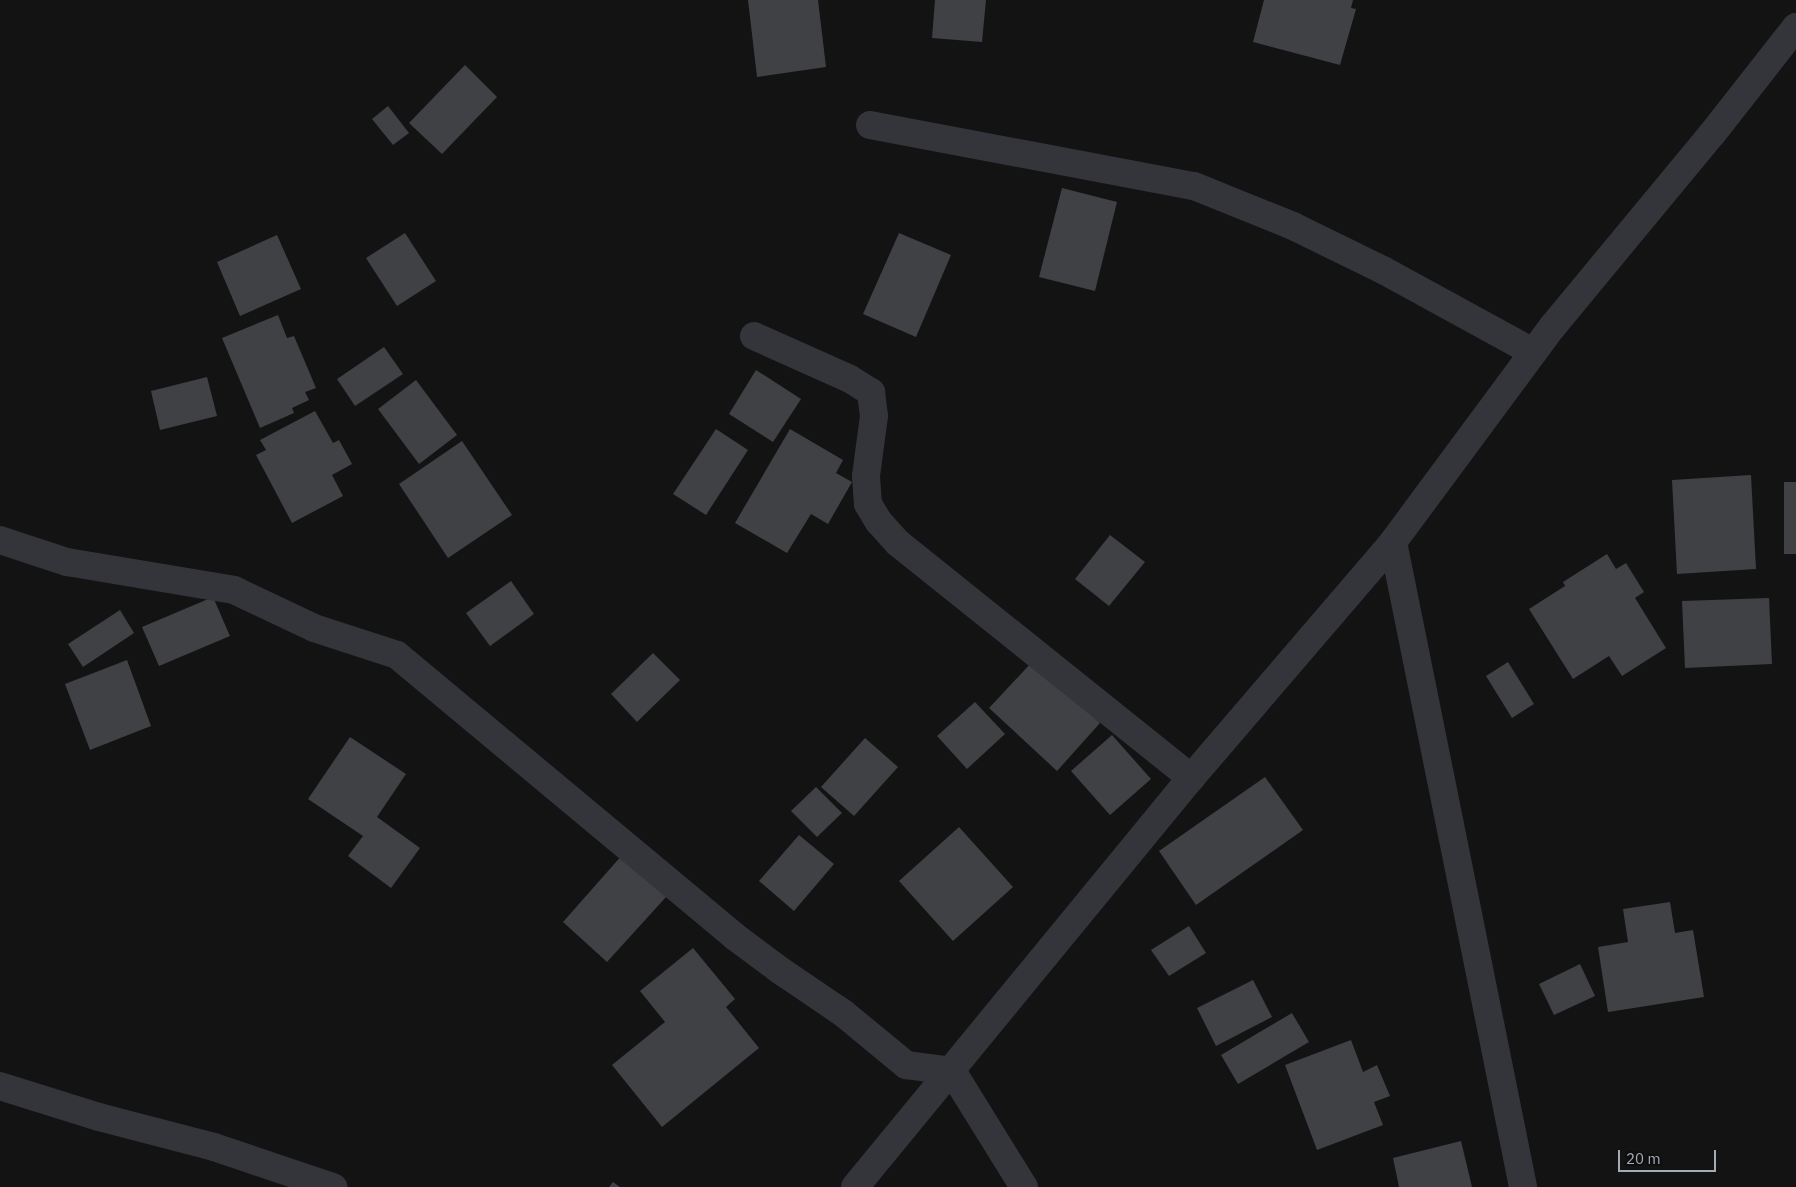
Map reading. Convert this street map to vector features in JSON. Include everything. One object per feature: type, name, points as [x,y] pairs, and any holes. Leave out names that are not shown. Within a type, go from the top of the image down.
[{"type":"street","points":[[855,1187],[1191,778],[1393,542],[1533,352],[1796,27]]},
{"type":"street","points":[[870,125],[1194,186],[1292,226],[1383,270],[1533,352]]},
{"type":"street","points":[[754,336],[850,378],[871,392],[874,416],[866,476],[868,504],[879,522],[898,542],[1191,778]]},
{"type":"street","points":[[0,540],[67,562],[234,590],[314,628],[397,655],[734,936],[781,971],[844,1013],[906,1066],[952,1071]]},
{"type":"street","points":[[1393,542],[1523,1187]]},
{"type":"street","points":[[952,1071],[1024,1187]]},
{"type":"street","points":[[0,1086],[99,1117],[214,1147],[333,1187]]},
{"type":"building","points":[[748,0],[818,0],[826,67],[757,77]]},
{"type":"building","points":[[935,0],[986,0],[982,42],[932,38]]},
{"type":"building","points":[[1264,0],[1353,0],[1351,8],[1356,9],[1340,65],[1253,42]]},
{"type":"building","points":[[465,65],[497,97],[442,154],[409,123]]},
{"type":"building","points":[[388,106],[409,133],[393,145],[372,119]]},
{"type":"building","points":[[1062,188],[1117,202],[1095,291],[1039,277]]},
{"type":"building","points":[[405,233],[436,281],[397,306],[366,258]]},
{"type":"building","points":[[899,233],[951,255],[916,337],[863,314]]},
{"type":"building","points":[[277,235],[301,289],[240,316],[217,262]]},
{"type":"building","points":[[278,315],[287,338],[294,336],[316,388],[305,392],[309,400],[292,408],[294,413],[260,428],[222,338]]},
{"type":"building","points":[[384,347],[403,374],[355,406],[337,379]]},
{"type":"building","points":[[756,370],[801,399],[773,442],[729,414]]},
{"type":"building","points":[[207,377],[217,416],[160,430],[151,391]]},
{"type":"building","points":[[416,380],[457,435],[419,464],[378,409]]},
{"type":"building","points":[[315,411],[333,443],[339,440],[352,464],[332,475],[343,496],[292,523],[256,455],[266,450],[260,440]]},
{"type":"building","points":[[716,429],[748,450],[706,515],[673,494]]},
{"type":"building","points":[[790,429],[843,460],[836,473],[852,482],[828,524],[811,514],[787,553],[735,523]]},
{"type":"building","points":[[462,441],[512,515],[448,558],[399,484]]},
{"type":"building","points":[[1751,475],[1756,569],[1677,574],[1672,480]]},
{"type":"building","points":[[1784,482],[1796,482],[1796,554],[1784,554]]},
{"type":"building","points":[[1110,535],[1145,562],[1109,606],[1075,579]]},
{"type":"building","points":[[1607,554],[1616,569],[1626,563],[1644,592],[1635,598],[1666,648],[1622,676],[1609,656],[1573,679],[1529,609],[1565,586],[1563,582]]},
{"type":"building","points":[[511,581],[534,614],[490,646],[466,613]]},
{"type":"building","points":[[213,597],[230,636],[159,666],[142,627]]},
{"type":"building","points":[[1769,598],[1772,664],[1685,668],[1682,601]]},
{"type":"building","points":[[120,610],[134,633],[83,667],[68,644]]},
{"type":"building","points":[[653,653],[680,680],[637,722],[611,694]]},
{"type":"building","points":[[127,660],[151,726],[90,750],[65,684]]},
{"type":"building","points":[[1033,661],[1100,723],[1057,771],[989,708]]},
{"type":"building","points":[[1508,662],[1534,704],[1512,718],[1486,676]]},
{"type":"building","points":[[975,702],[1005,734],[967,769],[937,736]]},
{"type":"building","points":[[1112,735],[1151,779],[1110,815],[1071,771]]},
{"type":"building","points":[[350,737],[406,774],[377,817],[420,848],[391,888],[348,856],[363,836],[308,799]]},
{"type":"building","points":[[865,738],[898,767],[854,816],[821,787]]},
{"type":"building","points":[[1265,777],[1303,830],[1196,905],[1159,851]]},
{"type":"building","points":[[816,787],[842,813],[817,837],[791,811]]},
{"type":"building","points":[[959,827],[1013,887],[953,941],[899,881]]},
{"type":"building","points":[[799,835],[834,864],[794,911],[759,881]]},
{"type":"building","points":[[631,845],[676,886],[607,962],[563,922]]},
{"type":"building","points":[[1670,902],[1675,933],[1693,930],[1704,997],[1608,1012],[1598,947],[1628,942],[1623,909]]},
{"type":"building","points":[[1189,926],[1206,953],[1169,976],[1151,950]]},
{"type":"building","points":[[693,948],[735,999],[726,1007],[759,1048],[662,1127],[612,1065],[665,1022],[640,991]]},
{"type":"building","points":[[1580,964],[1595,996],[1554,1015],[1539,984]]},
{"type":"building","points":[[1253,980],[1272,1017],[1216,1046],[1197,1008]]},
{"type":"building","points":[[1292,1013],[1309,1042],[1238,1084],[1221,1055]]},
{"type":"building","points":[[1351,1040],[1363,1072],[1377,1065],[1390,1096],[1374,1102],[1383,1125],[1317,1150],[1285,1065]]},
{"type":"building","points":[[1461,1141],[1472,1187],[1399,1187],[1393,1158]]},
{"type":"building","points":[[613,1182],[620,1187],[609,1187]]}]
